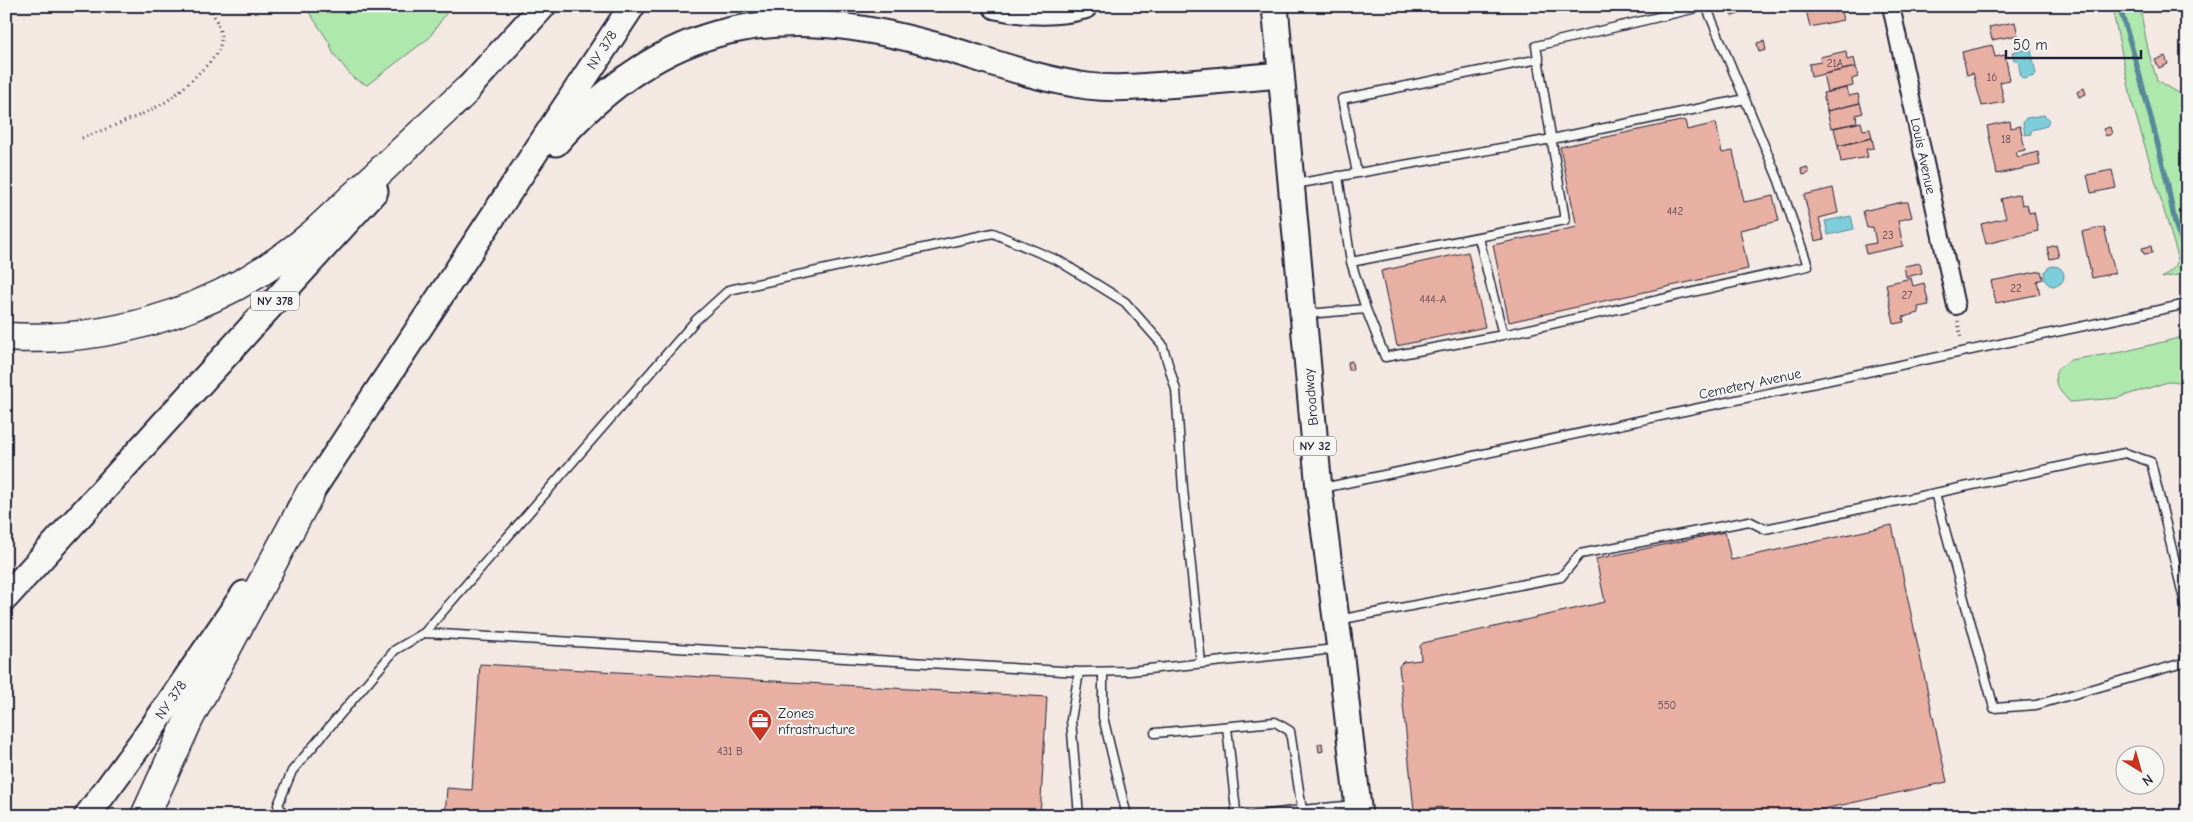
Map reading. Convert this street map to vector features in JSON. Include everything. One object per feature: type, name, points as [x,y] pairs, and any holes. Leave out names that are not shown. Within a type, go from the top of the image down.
[{"type":"highway","points":[[6,337],[54,338],[87,336],[118,330],[179,313],[238,286],[291,253],[466,91]]},
{"type":"highway","points":[[145,816],[189,719],[310,493]]},
{"type":"main road","name":"NY 378","points":[[6,597],[544,6]]},
{"type":"main road","name":"NY 378","points":[[87,816],[197,663],[632,6]]},
{"type":"main road","points":[[996,6],[1019,11],[1047,12],[1084,6]]},
{"type":"main road","name":"Broadway","points":[[1275,6],[1319,489],[1340,649],[1358,810]]},
{"type":"main road","points":[[454,276],[556,142],[599,98],[648,63],[700,38],[728,30],[788,22],[846,26],[908,38],[1027,73],[1088,86],[1153,86],[1280,75]]},
{"type":"street","name":"Louis Avenue","points":[[1891,6],[1956,306]]},
{"type":"lane","points":[[1338,176],[1351,262],[1366,309],[1385,358],[1503,334],[1808,266],[1779,181],[1706,6],[1536,46],[1565,220],[1351,262]]},
{"type":"lane","points":[[1357,173],[1342,99],[1539,59]]},
{"type":"lane","points":[[1292,184],[1552,139],[1745,99]]},
{"type":"lane","points":[[285,816],[278,805],[292,771],[395,650],[424,633],[696,320],[729,290],[993,233],[1059,261],[1125,302],[1162,344],[1176,390],[1183,489],[1201,663]]},
{"type":"lane","points":[[1479,238],[1503,334]]},
{"type":"lane","name":"Cemetery Avenue","points":[[1319,489],[2187,304]]},
{"type":"lane","points":[[1304,315],[1366,309]]},
{"type":"lane","points":[[1336,620],[1561,577],[1580,554],[1749,521],[1765,529],[2125,453],[2150,462],[2187,612]]},
{"type":"lane","points":[[1935,493],[1994,708],[2045,702],[2183,663],[2187,654]]},
{"type":"lane","points":[[424,633],[1079,672],[1130,671],[1340,649]]},
{"type":"lane","points":[[1079,672],[1071,720],[1079,816]]},
{"type":"lane","points":[[1102,672],[1103,718],[1126,816]]},
{"type":"lane","points":[[1155,733],[1275,722],[1290,730],[1302,810]]},
{"type":"lane","points":[[1227,727],[1236,811],[1247,816]]},
{"type":"lane","points":[[1252,816],[1302,810],[1358,810]]},
{"type":"path","points":[[82,138],[130,119],[167,100],[204,68],[214,57],[220,46],[221,37],[218,24],[209,6]]},
{"type":"path","points":[[1956,306],[1964,351]]},
{"type":"green space","points":[[305,6],[451,6],[429,38],[367,85],[353,78],[333,53],[329,42]]},
{"type":"green space","points":[[2116,6],[2136,6],[2141,14],[2149,54],[2157,80],[2187,98],[2187,273],[2162,278],[2176,266],[2177,254],[2133,106],[2114,17]]},
{"type":"green space","points":[[2187,336],[2187,383],[2171,381],[2117,398],[2070,402],[2060,391],[2056,383],[2057,369],[2070,360],[2122,352]]},
{"type":"water","points":[[2031,50],[2036,74],[2024,79],[2021,77],[2018,60],[2014,60],[2012,52]]},
{"type":"water","points":[[2044,115],[2049,119],[2047,126],[2031,130],[2031,134],[2025,135],[2023,123],[2026,118]]},
{"type":"water","points":[[1851,216],[1854,229],[1828,235],[1825,221]]},
{"type":"water","points":[[2054,266],[2061,269],[2064,276],[2061,283],[2054,286],[2047,283],[2044,276],[2047,269]]},
{"type":"building","points":[[1808,6],[1824,6],[1809,10]]},
{"type":"building","points":[[1832,6],[1834,13],[1841,11],[1843,20],[1810,27],[1806,10]]},
{"type":"building","points":[[1938,6],[1960,6],[1939,11]]},
{"type":"building","points":[[1737,8],[1739,14],[1732,16],[1730,11]]},
{"type":"building","points":[[2015,22],[2018,35],[1992,40],[1989,27]]},
{"type":"building","points":[[1764,41],[1766,50],[1759,52],[1757,43]]},
{"type":"building","points":[[1992,45],[1995,57],[2005,55],[2010,80],[2000,82],[2004,102],[1982,106],[1973,73],[1967,75],[1962,52]]},
{"type":"building","points":[[1846,51],[1847,60],[1854,58],[1856,67],[1811,77],[1809,64],[1821,62],[1820,57]]},
{"type":"building","points":[[2165,56],[2168,64],[2159,68],[2155,60]]},
{"type":"building","points":[[1856,67],[1858,77],[1852,79],[1853,86],[1827,92],[1823,74]]},
{"type":"building","points":[[1847,88],[1849,96],[1858,94],[1860,103],[1827,111],[1823,93]]},
{"type":"building","points":[[2084,88],[2086,94],[2079,97],[2077,92]]},
{"type":"building","points":[[1860,103],[1863,113],[1856,115],[1857,123],[1831,128],[1827,111]]},
{"type":"building","points":[[1685,120],[1687,130],[1716,123],[1722,153],[1733,151],[1744,202],[1773,196],[1779,221],[1740,230],[1748,269],[1509,322],[1493,245],[1577,227],[1560,147]]},
{"type":"building","points":[[2010,121],[2011,128],[2020,126],[2025,150],[2016,152],[2018,157],[2038,152],[2040,165],[1997,174],[1987,126]]},
{"type":"building","points":[[1861,122],[1863,130],[1870,129],[1872,138],[1838,146],[1834,128]]},
{"type":"building","points":[[2110,127],[2112,134],[2106,136],[2103,129]]},
{"type":"building","points":[[1872,138],[1874,148],[1866,149],[1868,157],[1841,162],[1838,146]]},
{"type":"building","points":[[1807,167],[1809,173],[1803,175],[1801,169]]},
{"type":"building","points":[[2112,170],[2116,188],[2091,193],[2087,175]]},
{"type":"building","points":[[1833,188],[1838,213],[1819,218],[1824,239],[1815,241],[1804,195]]},
{"type":"building","points":[[2020,194],[2022,205],[2027,204],[2029,213],[2034,212],[2038,231],[1986,244],[1981,224],[2006,218],[2001,199]]},
{"type":"building","points":[[1908,202],[1912,217],[1898,221],[1903,246],[1866,254],[1864,245],[1876,243],[1873,227],[1867,228],[1863,211]]},
{"type":"building","points":[[2104,227],[2115,273],[2092,278],[2082,232]]},
{"type":"building","points":[[2056,245],[2059,257],[2050,259],[2047,248]]},
{"type":"building","points":[[2151,246],[2152,253],[2144,254],[2142,248]]},
{"type":"building","points":[[1468,252],[1485,327],[1397,346],[1381,271]]},
{"type":"building","points":[[1920,263],[1922,273],[1906,277],[1904,266]]},
{"type":"building","points":[[2041,271],[2043,279],[2037,281],[2040,294],[1996,303],[1991,281]]},
{"type":"building","points":[[1911,278],[1913,286],[1924,283],[1929,305],[1918,307],[1919,313],[1903,317],[1904,322],[1894,324],[1886,284]]},
{"type":"building","points":[[1352,361],[1353,370],[1349,370],[1348,362]]},
{"type":"building","points":[[1892,525],[1947,782],[1792,816],[1443,816],[1442,807],[1414,810],[1399,666],[1403,662],[1421,660],[1420,646],[1423,643],[1605,602],[1596,559],[1725,532],[1731,560]]},
{"type":"building","name":"Zones nfrastructure","points":[[480,664],[1047,697],[1040,816],[445,816],[447,788],[472,790]]},
{"type":"building","points":[[1322,743],[1323,751],[1319,752],[1318,744]]},
{"type":"waterway","points":[[2119,6],[2149,110],[2167,182],[2175,224],[2187,250]]},
{"type":"place","name":"Zones nfrastructure","points":[[760,742]]}]
